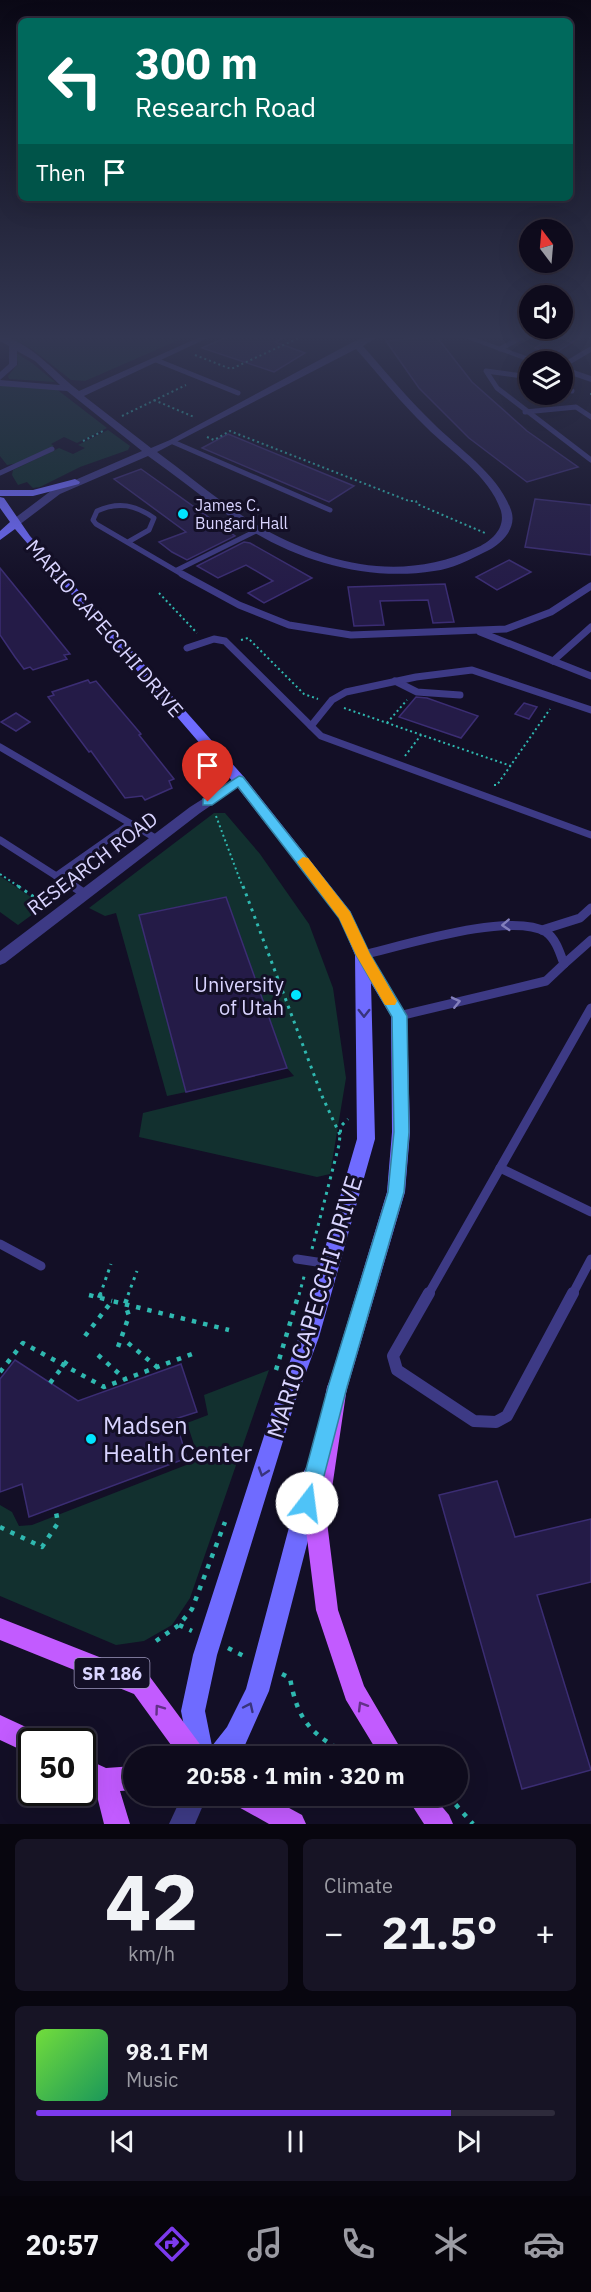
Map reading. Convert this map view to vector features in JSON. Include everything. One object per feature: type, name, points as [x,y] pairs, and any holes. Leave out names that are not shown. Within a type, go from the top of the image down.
[{"type":"main road","points":[[0,493],[33,493],[75,482]]},
{"type":"main road","name":"MARIO CAPECCHI DRIVE","points":[[0,500],[15,523],[239,780],[345,915],[363,955],[399,1016],[402,1132],[396,1192],[337,1387],[257,1690],[236,1736],[228,1746]]},
{"type":"main road","points":[[0,527],[15,523]]},
{"type":"main road","points":[[0,537],[15,523]]},
{"type":"main road","name":"MARIO CAPECCHI DRIVE","points":[[200,1746],[193,1711],[210,1640],[330,1264],[366,1138],[363,955]]},
{"type":"main road","points":[[337,1387],[316,1522],[327,1610],[354,1692],[387,1746]]},
{"type":"main road","name":"SR 186","points":[[0,1629],[142,1685],[186,1746]]},
{"type":"main road","points":[[0,1727],[18,1736]]},
{"type":"main road","points":[[96,1776],[105,1780],[123,1779]]},
{"type":"main road","points":[[105,1780],[117,1824]]},
{"type":"main road","points":[[262,1806],[293,1824]]},
{"type":"main road","points":[[426,1806],[440,1824]]},
{"type":"street","points":[[107,421],[258,530],[306,552],[337,562],[383,571],[434,568],[460,560],[492,545],[504,532],[507,513],[495,487],[426,421]]},
{"type":"street","points":[[15,523],[56,492],[75,482],[173,442],[212,421]]},
{"type":"street","name":"RESEARCH ROAD","points":[[3,953],[239,780]]},
{"type":"street","points":[[183,1824],[191,1806]]},
{"type":"lane","points":[[538,421],[591,460]]},
{"type":"lane","points":[[173,442],[330,510]]},
{"type":"lane","points":[[0,473],[52,449]]},
{"type":"lane","points":[[128,542],[149,530],[154,518],[135,505],[115,504],[97,511],[93,520],[96,524],[177,570],[250,610],[290,626],[327,635],[506,629],[576,600],[590,589]]},
{"type":"lane","points":[[177,570],[258,530]]},
{"type":"lane","points":[[554,661],[591,627]]},
{"type":"lane","points":[[477,631],[591,676]]},
{"type":"lane","points":[[187,648],[214,639],[225,640],[321,736],[591,835]]},
{"type":"lane","points":[[311,726],[319,714],[338,695],[395,681],[472,670],[591,710]]},
{"type":"lane","points":[[395,681],[399,686],[428,693],[460,695]]},
{"type":"lane","points":[[0,747],[157,839]]},
{"type":"lane","points":[[56,876],[130,824]]},
{"type":"lane","points":[[0,840],[85,894]]},
{"type":"lane","points":[[363,955],[504,924],[542,930],[580,918],[591,908]]},
{"type":"lane","points":[[542,930],[559,948],[564,964]]},
{"type":"lane","points":[[399,1016],[546,981],[591,940]]},
{"type":"lane","points":[[591,1008],[393,1356],[397,1370],[404,1377],[474,1421],[496,1422],[507,1416],[591,1259]]},
{"type":"lane","points":[[500,1168],[591,1212]]},
{"type":"lane","points":[[0,1244],[41,1266]]},
{"type":"lane","points":[[297,1259],[330,1264]]},
{"type":"path","points":[[83,441],[115,421]]},
{"type":"path","points":[[202,435],[214,440],[230,431],[409,501],[416,501],[417,504],[487,533]]},
{"type":"path","points":[[387,723],[412,694]]},
{"type":"path","points":[[497,785],[556,701]]},
{"type":"path","points":[[336,705],[511,766]]},
{"type":"path","points":[[404,758],[421,735]]},
{"type":"path","points":[[216,816],[322,1096],[341,1137]]},
{"type":"path","points":[[0,874],[46,906]]},
{"type":"path","points":[[273,1379],[309,1261],[341,1137],[341,1126]]},
{"type":"path","points":[[99,1298],[111,1264]]},
{"type":"path","points":[[118,1347],[129,1316],[125,1304],[137,1271]]},
{"type":"path","points":[[89,1295],[229,1330]]},
{"type":"path","points":[[85,1336],[112,1300]]},
{"type":"path","points":[[0,1372],[23,1343],[104,1387],[192,1354]]},
{"type":"path","points":[[128,1343],[157,1367]]},
{"type":"path","points":[[98,1355],[125,1379]]},
{"type":"path","points":[[50,1383],[67,1361]]},
{"type":"path","points":[[0,1527],[42,1547],[58,1523],[55,1507]]},
{"type":"path","points":[[156,1641],[178,1625],[192,1609],[228,1512]]},
{"type":"path","points":[[178,1625],[290,1678],[297,1714],[311,1733],[333,1746]]},
{"type":"path","points":[[457,1806],[473,1824]]},
{"type":"green space","points":[[0,421],[98,421],[107,428],[77,443],[64,437],[51,444],[54,446],[19,463],[7,465],[0,456]]},
{"type":"green space","points":[[108,430],[130,446],[128,450],[80,467],[40,487],[33,488],[27,482],[18,485],[12,475],[13,470],[59,448],[73,454],[85,448],[78,445]]},
{"type":"green space","points":[[214,813],[225,813],[260,854],[309,924],[333,988],[346,1078],[330,1174],[317,1177],[139,1137],[143,1113],[294,1076],[287,1068],[225,897],[139,915],[186,1092],[167,1096],[116,913],[105,916],[89,908]]},
{"type":"green space","points":[[0,876],[44,906],[18,925],[0,912]]},
{"type":"green space","points":[[269,1370],[190,1598],[172,1625],[144,1641],[116,1645],[0,1596],[0,1505],[12,1512],[19,1526],[32,1525],[199,1460],[187,1423],[208,1415],[204,1395]]},
{"type":"building","points":[[452,421],[516,421],[578,467],[527,482],[469,438]]},
{"type":"building","points":[[228,434],[354,486],[329,502],[202,448]]},
{"type":"building","name":"James C. Bungard Hall","points":[[141,469],[235,536],[187,560],[172,552],[159,542],[186,532],[114,479]]},
{"type":"building","points":[[535,499],[591,505],[591,555],[525,547]]},
{"type":"building","points":[[244,542],[250,543],[312,578],[264,603],[248,593],[273,581],[246,565],[218,578],[197,566]]},
{"type":"building","points":[[509,560],[531,572],[497,590],[476,577]]},
{"type":"building","points":[[0,568],[70,654],[64,655],[67,659],[33,670],[30,667],[24,669],[15,657],[0,635]]},
{"type":"building","points":[[445,584],[454,622],[433,623],[428,600],[380,601],[384,625],[354,626],[348,587]]},
{"type":"building","points":[[88,680],[90,683],[96,681],[141,734],[139,735],[174,779],[169,781],[172,788],[145,800],[142,796],[125,798],[48,697],[54,695],[52,692]]},
{"type":"building","points":[[416,697],[427,698],[478,716],[461,738],[399,717]]},
{"type":"building","points":[[524,703],[537,707],[529,719],[515,714]]},
{"type":"building","points":[[16,713],[30,722],[16,731],[1,722]]},
{"type":"building","points":[[226,897],[287,1068],[186,1092],[139,915]]},
{"type":"building","name":"Madsen Health Center","points":[[15,1360],[78,1401],[181,1364],[197,1412],[175,1419],[187,1458],[29,1517],[22,1484],[0,1492],[0,1379]]},
{"type":"building","points":[[497,1481],[515,1537],[591,1519],[591,1582],[537,1595],[591,1770],[522,1789],[439,1495]]},
{"type":"slow traffic","points":[[303,862],[345,915],[363,955],[390,1001]]},
{"type":"place","name":"James C. Bungard Hall","points":[[183,514]]},
{"type":"place","name":"University of Utah","points":[[296,995]]},
{"type":"place","name":"Madsen Health Center","points":[[91,1439]]},
{"type":"route","points":[[208,802],[239,780],[345,915],[363,955],[399,1016],[402,1132],[396,1192],[337,1387],[307,1503]]}]
